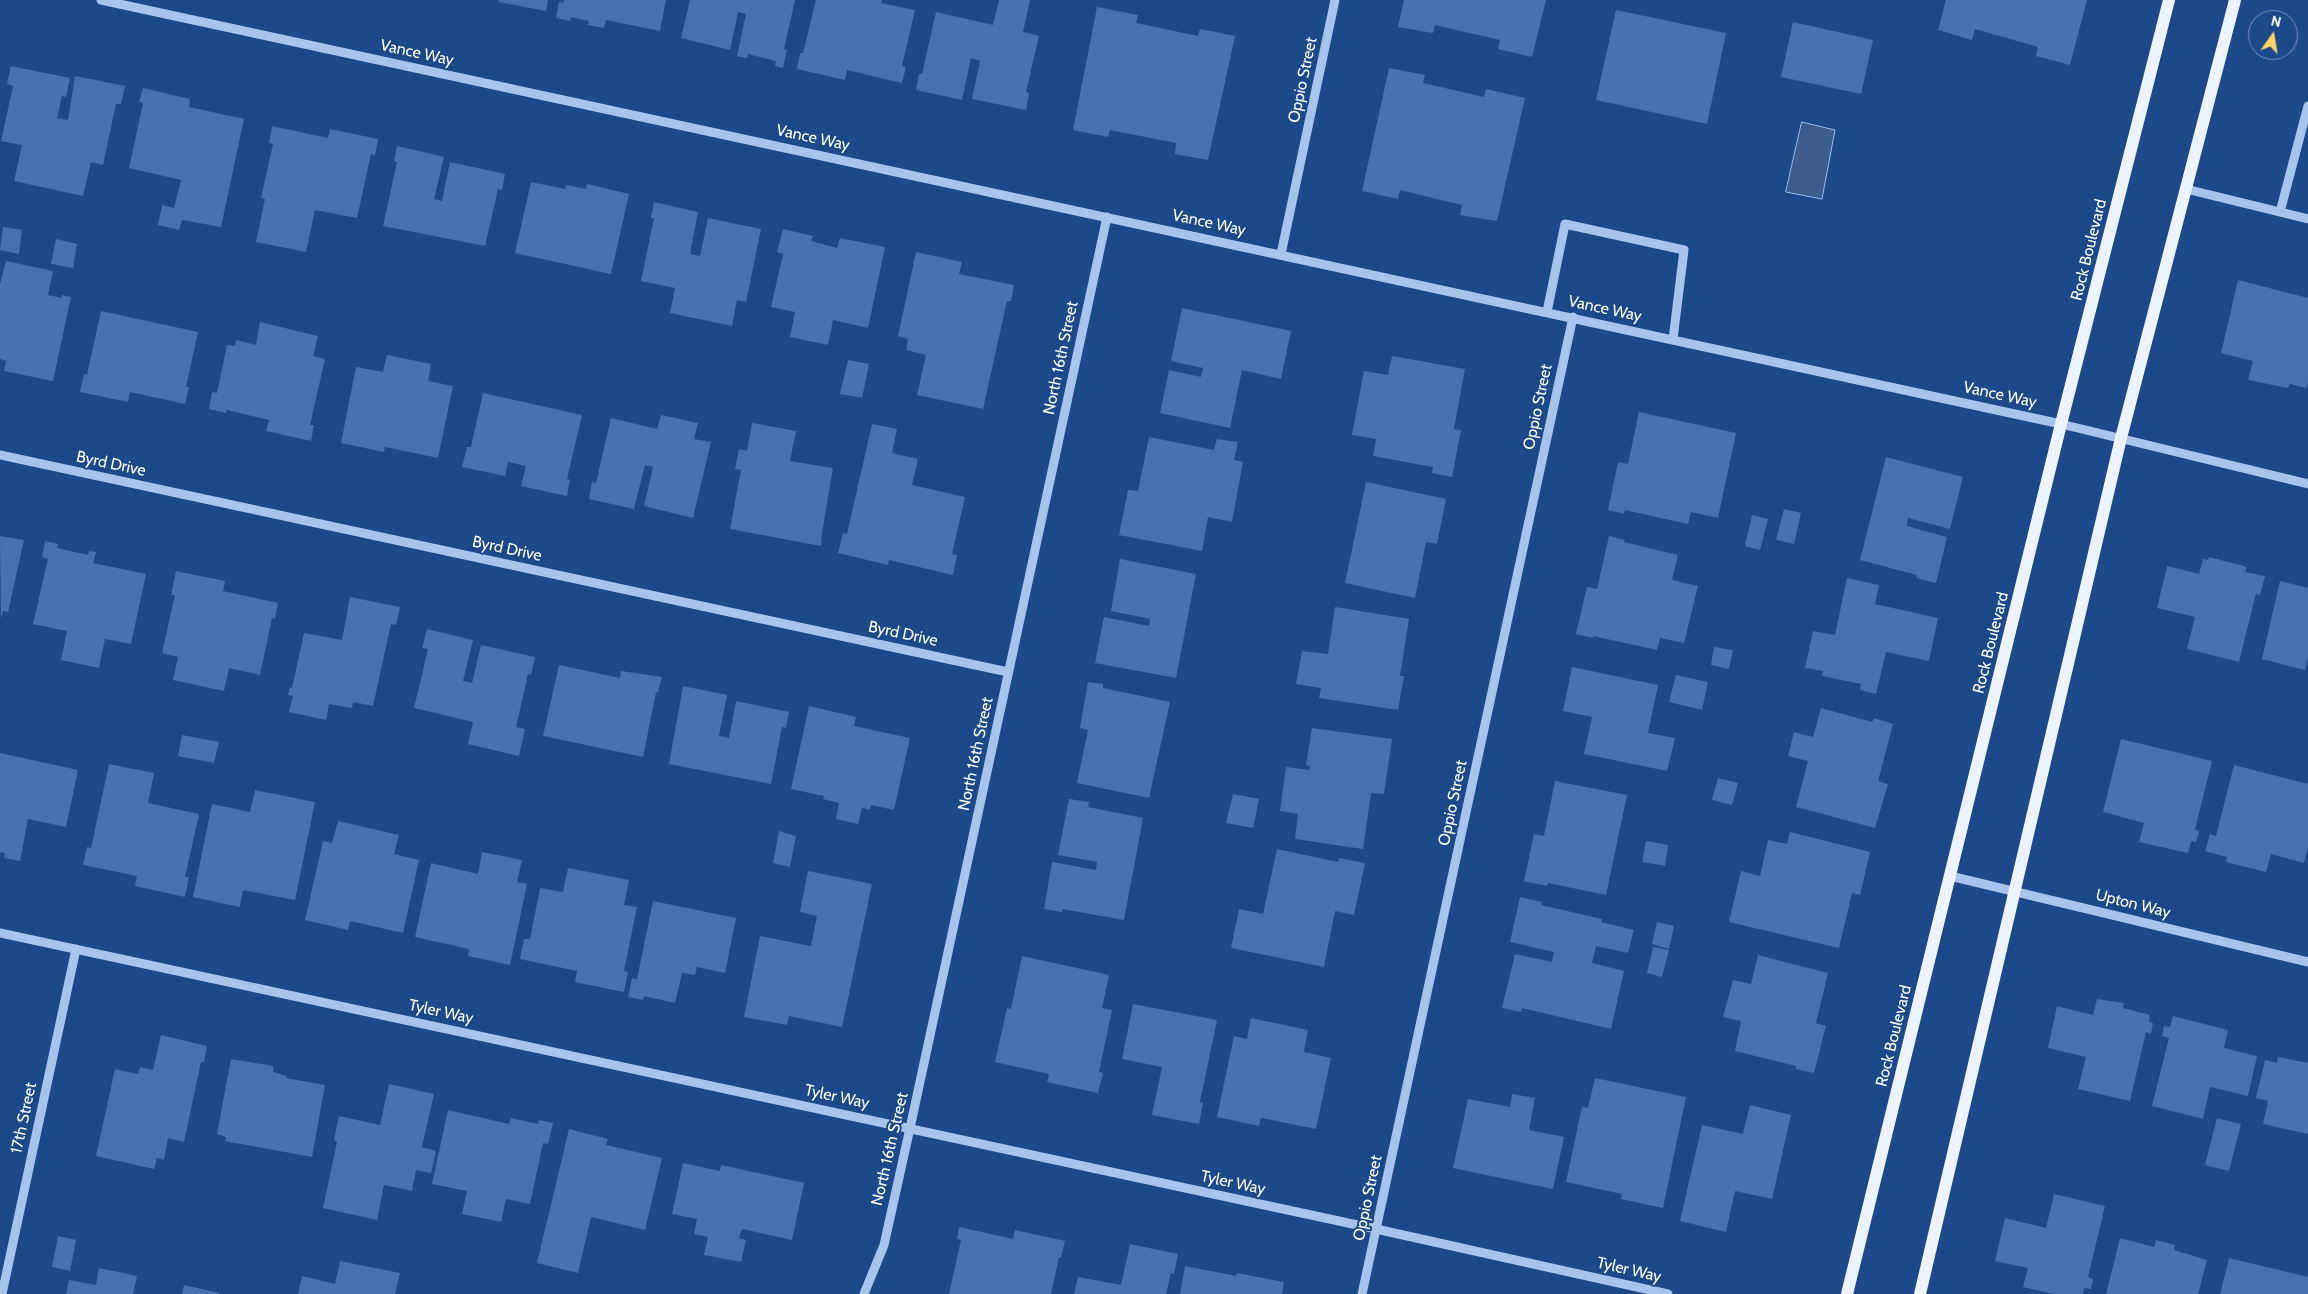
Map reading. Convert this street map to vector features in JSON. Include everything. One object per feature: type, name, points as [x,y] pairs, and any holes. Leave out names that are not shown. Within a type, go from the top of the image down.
[{"type":"main road","name":"Rock Boulevard","points":[[1847,1294],[2169,0]]},
{"type":"main road","points":[[1920,1294],[2121,438],[2235,0]]},
{"type":"street","name":"Vance Way","points":[[101,0],[2062,424],[2308,484]]},
{"type":"street","name":"Oppio Street","points":[[1280,254],[1335,0]]},
{"type":"street","points":[[2280,212],[2308,106]]},
{"type":"street","points":[[2186,189],[2308,219]]},
{"type":"street","name":"North 16th Street","points":[[864,1294],[884,1245],[1107,217]]},
{"type":"street","points":[[1547,312],[1565,224],[1684,250],[1673,339]]},
{"type":"street","name":"Oppio Street","points":[[1362,1294],[1573,318]]},
{"type":"street","name":"Byrd Drive","points":[[0,455],[1008,672]]},
{"type":"street","name":"Upton Way","points":[[1950,876],[2015,890],[2308,962]]},
{"type":"street","name":"Tyler Way","points":[[0,932],[1376,1229],[1668,1294]]},
{"type":"street","name":"17th Street","points":[[2,1294],[76,949]]},
{"type":"water","points":[[1802,122],[1835,130],[1822,199],[1786,192]]},
{"type":"building","points":[[499,0],[548,0],[546,11],[499,2]]},
{"type":"building","points":[[564,0],[666,0],[660,31],[606,20],[604,28],[588,25],[589,21],[571,17],[570,21],[556,18],[559,2],[563,3]]},
{"type":"building","points":[[690,0],[795,0],[784,49],[787,50],[783,68],[775,66],[776,61],[748,54],[747,58],[737,56],[746,14],[738,12],[730,50],[681,38]]},
{"type":"building","points":[[816,0],[882,0],[881,3],[915,10],[902,66],[906,67],[902,83],[847,70],[845,80],[797,69],[800,53],[803,53]]},
{"type":"building","points":[[999,0],[1030,0],[1023,32],[1039,36],[1026,92],[1029,93],[1026,110],[972,99],[980,61],[971,58],[962,100],[916,90],[919,74],[922,74],[936,12],[993,25]]},
{"type":"building","points":[[1404,0],[1546,0],[1532,57],[1498,49],[1500,40],[1435,25],[1433,33],[1398,27]]},
{"type":"building","points":[[1946,0],[2087,0],[2070,65],[2036,56],[2038,47],[1975,29],[1972,40],[1938,30]]},
{"type":"building","points":[[1097,7],[1138,15],[1136,23],[1198,36],[1200,29],[1235,36],[1208,160],[1175,154],[1176,143],[1110,130],[1108,137],[1073,130]]},
{"type":"building","points":[[1616,10],[1726,33],[1707,124],[1596,100]]},
{"type":"building","points":[[1793,22],[1873,40],[1861,94],[1781,77]]},
{"type":"building","points":[[11,66],[70,78],[66,97],[62,96],[57,118],[68,120],[75,76],[125,86],[121,104],[116,104],[103,165],[91,162],[83,196],[14,181],[22,145],[1,141],[13,86],[7,84]]},
{"type":"building","points":[[1389,68],[1425,75],[1423,83],[1484,97],[1486,89],[1525,98],[1497,221],[1460,215],[1462,205],[1400,190],[1398,199],[1362,191]]},
{"type":"building","points":[[143,88],[190,99],[189,107],[244,119],[221,227],[182,220],[179,230],[158,225],[162,205],[174,208],[181,180],[129,168],[143,103],[139,102]]},
{"type":"building","points":[[272,126],[328,138],[330,129],[378,139],[375,155],[371,154],[357,218],[315,210],[306,252],[256,242],[265,199],[261,198],[273,144],[269,143]]},
{"type":"building","points":[[397,146],[444,157],[434,199],[442,201],[450,162],[505,174],[502,190],[498,189],[485,246],[383,226],[397,162],[394,161]]},
{"type":"building","points":[[531,182],[565,189],[566,185],[586,189],[587,184],[629,194],[611,274],[515,253]]},
{"type":"building","points":[[654,202],[698,212],[690,254],[700,256],[708,218],[761,229],[746,302],[737,300],[732,326],[670,313],[675,288],[641,281],[654,218],[651,218]]},
{"type":"building","points":[[3,227],[22,230],[19,254],[0,250]]},
{"type":"building","points":[[783,229],[813,236],[811,241],[837,248],[840,238],[885,247],[868,328],[833,320],[828,345],[790,337],[795,312],[771,307],[783,254],[777,252]]},
{"type":"building","points":[[56,239],[77,244],[73,268],[51,264]]},
{"type":"building","points":[[916,252],[962,262],[959,274],[1014,285],[1011,301],[1007,301],[983,409],[917,395],[926,355],[906,350],[908,339],[898,336]]},
{"type":"building","points":[[6,261],[53,271],[48,295],[62,298],[62,295],[71,297],[53,381],[4,371],[6,361],[0,359],[0,284]]},
{"type":"building","points":[[2238,280],[2308,298],[2308,382],[2306,388],[2290,384],[2288,388],[2248,380],[2253,361],[2221,353]]},
{"type":"building","points":[[1182,308],[1291,331],[1281,379],[1242,370],[1230,428],[1160,413],[1169,370],[1201,377],[1203,368],[1171,361]]},
{"type":"building","points":[[101,311],[198,332],[186,387],[189,387],[185,404],[130,392],[128,402],[80,392],[84,374],[87,375]]},
{"type":"building","points":[[260,322],[318,336],[313,356],[325,359],[310,425],[314,425],[311,441],[266,431],[269,420],[227,410],[226,413],[209,409],[212,392],[217,393],[227,345],[235,346],[236,340],[256,345]]},
{"type":"building","points":[[387,355],[431,364],[428,381],[453,386],[438,458],[385,447],[384,452],[341,443],[356,367],[383,372]]},
{"type":"building","points":[[1392,356],[1465,369],[1454,429],[1461,430],[1452,477],[1432,473],[1433,467],[1373,456],[1376,439],[1352,435],[1364,371],[1388,375]]},
{"type":"building","points":[[848,360],[869,364],[862,398],[840,394]]},
{"type":"building","points":[[483,393],[582,415],[567,479],[570,480],[567,496],[521,486],[526,466],[508,462],[505,476],[462,467],[467,447],[471,447]]},
{"type":"building","points":[[1639,412],[1736,433],[1718,518],[1691,512],[1688,524],[1625,510],[1624,514],[1608,510],[1618,462],[1628,464]]},
{"type":"building","points":[[661,415],[698,423],[694,439],[711,442],[693,518],[644,506],[653,467],[645,465],[634,509],[589,499],[592,482],[596,483],[611,418],[657,429]]},
{"type":"building","points":[[752,423],[796,431],[790,461],[833,468],[821,546],[730,529],[741,470],[735,469],[739,449],[747,451]]},
{"type":"building","points":[[872,424],[897,429],[892,453],[918,459],[912,485],[965,497],[952,554],[957,555],[953,575],[889,560],[888,565],[838,553],[843,533],[847,534]]},
{"type":"building","points":[[1149,437],[1214,450],[1217,439],[1238,442],[1234,460],[1243,462],[1232,522],[1208,517],[1202,551],[1119,535],[1128,490],[1138,491]]},
{"type":"building","points":[[1886,457],[1963,477],[1950,529],[1908,518],[1907,526],[1947,537],[1936,583],[1916,578],[1917,575],[1860,560]]},
{"type":"building","points":[[1366,482],[1446,499],[1437,544],[1426,542],[1415,598],[1345,583]]},
{"type":"building","points":[[1784,509],[1801,513],[1794,544],[1776,540]]},
{"type":"building","points":[[1752,515],[1768,519],[1760,550],[1745,546]]},
{"type":"building","points":[[0,536],[24,540],[8,612],[3,611],[1,619]]},
{"type":"building","points":[[1609,536],[1625,540],[1624,542],[1678,555],[1672,580],[1698,586],[1684,643],[1660,638],[1657,650],[1576,634],[1587,587],[1597,589]]},
{"type":"building","points":[[45,541],[58,544],[57,548],[88,555],[89,551],[96,552],[93,563],[146,574],[131,644],[105,639],[99,668],[61,660],[67,631],[33,624],[48,559],[42,557]]},
{"type":"building","points":[[2209,557],[2247,567],[2245,572],[2265,576],[2260,595],[2256,594],[2239,662],[2187,649],[2195,617],[2157,608],[2167,566],[2199,574],[2203,559],[2208,560]]},
{"type":"building","points":[[1120,559],[1196,574],[1176,678],[1095,663],[1104,617],[1149,626],[1150,619],[1111,611]]},
{"type":"building","points":[[176,571],[225,581],[223,591],[278,603],[275,619],[272,618],[260,675],[229,668],[224,691],[173,680],[178,657],[162,653],[175,595],[171,595]]},
{"type":"building","points":[[1847,578],[1879,585],[1875,604],[1938,618],[1929,661],[1886,652],[1876,694],[1860,690],[1861,684],[1822,676],[1823,671],[1805,668],[1813,631],[1835,635]]},
{"type":"building","points":[[2280,581],[2308,588],[2308,657],[2305,670],[2262,659]]},
{"type":"building","points":[[350,597],[400,607],[396,625],[391,624],[373,706],[353,702],[352,708],[329,704],[326,720],[289,712],[293,696],[288,695],[290,687],[292,688],[304,633],[342,640]]},
{"type":"building","points":[[1335,607],[1409,619],[1400,676],[1404,676],[1398,710],[1319,698],[1321,688],[1296,684],[1302,651],[1328,654]]},
{"type":"building","points":[[427,629],[473,640],[463,681],[472,683],[481,645],[535,657],[531,675],[528,674],[516,727],[525,729],[519,756],[468,744],[473,722],[414,708],[428,649],[422,648]]},
{"type":"building","points":[[1714,647],[1733,650],[1729,669],[1711,665]]},
{"type":"building","points":[[559,665],[620,678],[621,671],[662,677],[658,692],[656,692],[643,757],[543,736]]},
{"type":"building","points":[[1572,667],[1658,685],[1648,733],[1675,738],[1667,771],[1584,754],[1592,717],[1563,711]]},
{"type":"building","points":[[1676,675],[1708,682],[1702,710],[1669,702]]},
{"type":"building","points":[[1088,682],[1103,684],[1103,688],[1170,702],[1149,798],[1077,783],[1088,730],[1080,728]]},
{"type":"building","points":[[683,686],[727,695],[719,736],[729,738],[736,701],[789,712],[786,728],[782,727],[771,784],[669,764]]},
{"type":"building","points":[[809,706],[856,717],[854,726],[910,738],[894,810],[871,805],[870,810],[862,808],[858,824],[836,819],[839,803],[823,799],[824,796],[791,789]]},
{"type":"building","points":[[1821,708],[1872,722],[1874,718],[1893,724],[1878,781],[1888,784],[1875,828],[1796,807],[1808,761],[1788,756],[1794,732],[1813,737]]},
{"type":"building","points":[[1312,728],[1392,739],[1384,794],[1371,793],[1363,849],[1295,839],[1298,814],[1280,811],[1286,767],[1310,770],[1310,766],[1306,765]]},
{"type":"building","points":[[182,735],[219,742],[214,763],[178,756]]},
{"type":"building","points":[[2121,739],[2212,761],[2195,830],[2199,831],[2196,842],[2191,841],[2188,853],[2139,842],[2144,823],[2103,812]]},
{"type":"building","points":[[0,753],[78,770],[66,827],[28,819],[20,861],[4,858],[5,853],[0,852]]},
{"type":"building","points":[[109,764],[154,773],[148,803],[199,814],[185,877],[189,877],[185,897],[135,886],[137,876],[83,865],[87,847],[91,848]]},
{"type":"building","points":[[2234,765],[2308,784],[2308,846],[2304,863],[2271,854],[2266,872],[2226,862],[2227,857],[2205,851],[2210,834],[2216,836]]},
{"type":"building","points":[[1718,778],[1738,783],[1732,805],[1712,800]]},
{"type":"building","points":[[1555,781],[1627,795],[1606,895],[1548,883],[1547,886],[1524,881],[1534,834],[1544,836]]},
{"type":"building","points":[[255,790],[315,802],[295,900],[243,890],[240,907],[193,897],[212,804],[250,812]]},
{"type":"building","points":[[1233,794],[1259,799],[1253,828],[1226,823]]},
{"type":"building","points":[[1069,799],[1089,802],[1088,807],[1143,818],[1124,920],[1062,909],[1062,912],[1044,909],[1052,862],[1096,870],[1097,862],[1058,855]]},
{"type":"building","points":[[338,821],[399,835],[394,854],[419,860],[403,933],[350,921],[348,930],[305,920],[323,841],[332,843]]},
{"type":"building","points":[[779,831],[796,836],[790,867],[773,863]]},
{"type":"building","points":[[1790,832],[1870,852],[1860,895],[1852,893],[1839,948],[1729,922],[1741,871],[1760,876],[1768,840],[1787,844]]},
{"type":"building","points":[[1646,841],[1668,845],[1665,866],[1642,862]]},
{"type":"building","points":[[1277,849],[1338,862],[1339,858],[1365,863],[1354,915],[1335,911],[1324,967],[1231,948],[1239,909],[1263,914]]},
{"type":"building","points":[[482,852],[522,860],[517,882],[527,884],[510,965],[468,956],[469,949],[415,937],[431,863],[478,874]]},
{"type":"building","points":[[568,868],[629,880],[624,905],[637,907],[624,971],[628,972],[624,992],[575,982],[577,971],[520,959],[524,939],[530,939],[540,888],[563,892]]},
{"type":"building","points":[[808,871],[872,884],[842,1027],[789,1016],[787,1025],[744,1017],[760,936],[811,946],[817,916],[800,912]]},
{"type":"building","points":[[1520,897],[1542,902],[1541,905],[1602,919],[1601,922],[1634,930],[1628,953],[1596,946],[1592,963],[1624,971],[1611,1029],[1522,1008],[1521,1012],[1502,1008],[1515,954],[1552,962],[1554,952],[1510,942]]},
{"type":"building","points":[[653,901],[736,918],[725,973],[697,967],[695,975],[682,973],[675,1003],[644,996],[643,1000],[628,997],[632,978],[637,979]]},
{"type":"building","points":[[1657,922],[1674,926],[1669,949],[1652,944]]},
{"type":"building","points":[[1653,947],[1669,950],[1662,977],[1647,973]]},
{"type":"building","points":[[1758,955],[1828,973],[1816,1023],[1826,1026],[1814,1073],[1796,1069],[1796,1066],[1735,1051],[1741,1021],[1723,1017],[1733,980],[1751,984]]},
{"type":"building","points":[[1022,956],[1109,975],[1102,1008],[1112,1010],[1099,1072],[1103,1073],[1098,1093],[1047,1082],[1049,1074],[995,1062],[1007,1008],[1011,1009]]},
{"type":"building","points":[[2097,999],[2124,1003],[2123,1008],[2150,1015],[2149,1022],[2153,1023],[2151,1034],[2146,1032],[2130,1101],[2078,1089],[2086,1057],[2048,1048],[2057,1006],[2093,1015]]},
{"type":"building","points":[[1133,1004],[1217,1020],[1200,1102],[1203,1103],[1199,1124],[1152,1115],[1162,1067],[1122,1059]]},
{"type":"building","points":[[2173,1016],[2228,1030],[2224,1048],[2257,1056],[2248,1096],[2210,1087],[2203,1119],[2152,1106],[2169,1038],[2162,1036],[2164,1026],[2170,1027]]},
{"type":"building","points":[[1251,1018],[1308,1030],[1304,1052],[1331,1058],[1316,1129],[1261,1118],[1259,1126],[1217,1117],[1234,1036],[1247,1039]]},
{"type":"building","points":[[161,1035],[207,1046],[204,1062],[201,1062],[184,1142],[168,1138],[164,1160],[157,1158],[154,1169],[96,1156],[115,1069],[138,1074],[140,1067],[153,1070]]},
{"type":"building","points":[[2278,1057],[2308,1063],[2308,1134],[2263,1124],[2268,1101],[2256,1098],[2265,1060],[2277,1063]]},
{"type":"building","points":[[231,1059],[273,1066],[273,1072],[287,1076],[286,1078],[325,1085],[312,1157],[225,1141],[226,1137],[217,1134]]},
{"type":"building","points":[[1595,1078],[1686,1097],[1663,1208],[1621,1199],[1622,1194],[1566,1182],[1582,1107],[1588,1108]]},
{"type":"building","points":[[389,1084],[434,1094],[422,1147],[436,1151],[431,1173],[416,1170],[412,1191],[384,1185],[377,1220],[323,1208],[337,1142],[334,1140],[339,1116],[380,1125]]},
{"type":"building","points":[[1512,1094],[1535,1098],[1529,1130],[1564,1137],[1553,1189],[1453,1168],[1468,1099],[1510,1107]]},
{"type":"building","points":[[1750,1105],[1791,1115],[1772,1199],[1735,1191],[1726,1232],[1680,1221],[1702,1125],[1743,1134]]},
{"type":"building","points":[[448,1110],[509,1124],[511,1118],[538,1124],[539,1120],[553,1123],[548,1144],[543,1143],[530,1204],[506,1199],[501,1222],[462,1214],[467,1191],[432,1184]]},
{"type":"building","points":[[2217,1118],[2241,1124],[2229,1171],[2205,1165]]},
{"type":"building","points":[[569,1129],[608,1139],[606,1145],[662,1158],[645,1230],[591,1217],[578,1273],[537,1263]]},
{"type":"building","points":[[683,1163],[720,1171],[721,1165],[804,1183],[792,1240],[742,1229],[739,1238],[746,1240],[741,1262],[704,1255],[708,1237],[694,1234],[697,1219],[672,1214]]},
{"type":"building","points":[[2054,1194],[2105,1206],[2088,1277],[2093,1279],[2091,1289],[2084,1288],[2083,1294],[2054,1294],[2023,1287],[2028,1268],[1995,1261],[2005,1218],[2046,1228]]},
{"type":"building","points":[[959,1227],[1013,1239],[1015,1230],[1065,1241],[1061,1258],[1059,1257],[1051,1294],[949,1294],[961,1240],[957,1239]]},
{"type":"building","points":[[58,1236],[76,1240],[70,1271],[52,1267]]},
{"type":"building","points":[[2120,1238],[2154,1247],[2156,1240],[2175,1245],[2174,1250],[2207,1260],[2198,1294],[2106,1294]]},
{"type":"building","points":[[1130,1244],[1178,1254],[1174,1274],[1171,1273],[1166,1294],[1074,1294],[1078,1277],[1121,1285]]},
{"type":"building","points":[[2229,1258],[2308,1277],[2308,1294],[2220,1294]]},
{"type":"building","points":[[340,1261],[400,1273],[395,1294],[298,1294],[302,1276],[335,1284]]},
{"type":"building","points":[[1185,1266],[1236,1276],[1237,1273],[1284,1282],[1282,1294],[1180,1294]]},
{"type":"building","points":[[99,1268],[137,1276],[133,1294],[66,1294],[69,1280],[96,1285]]},
{"type":"building","points":[[184,1285],[219,1293],[219,1294],[182,1294]]}]
